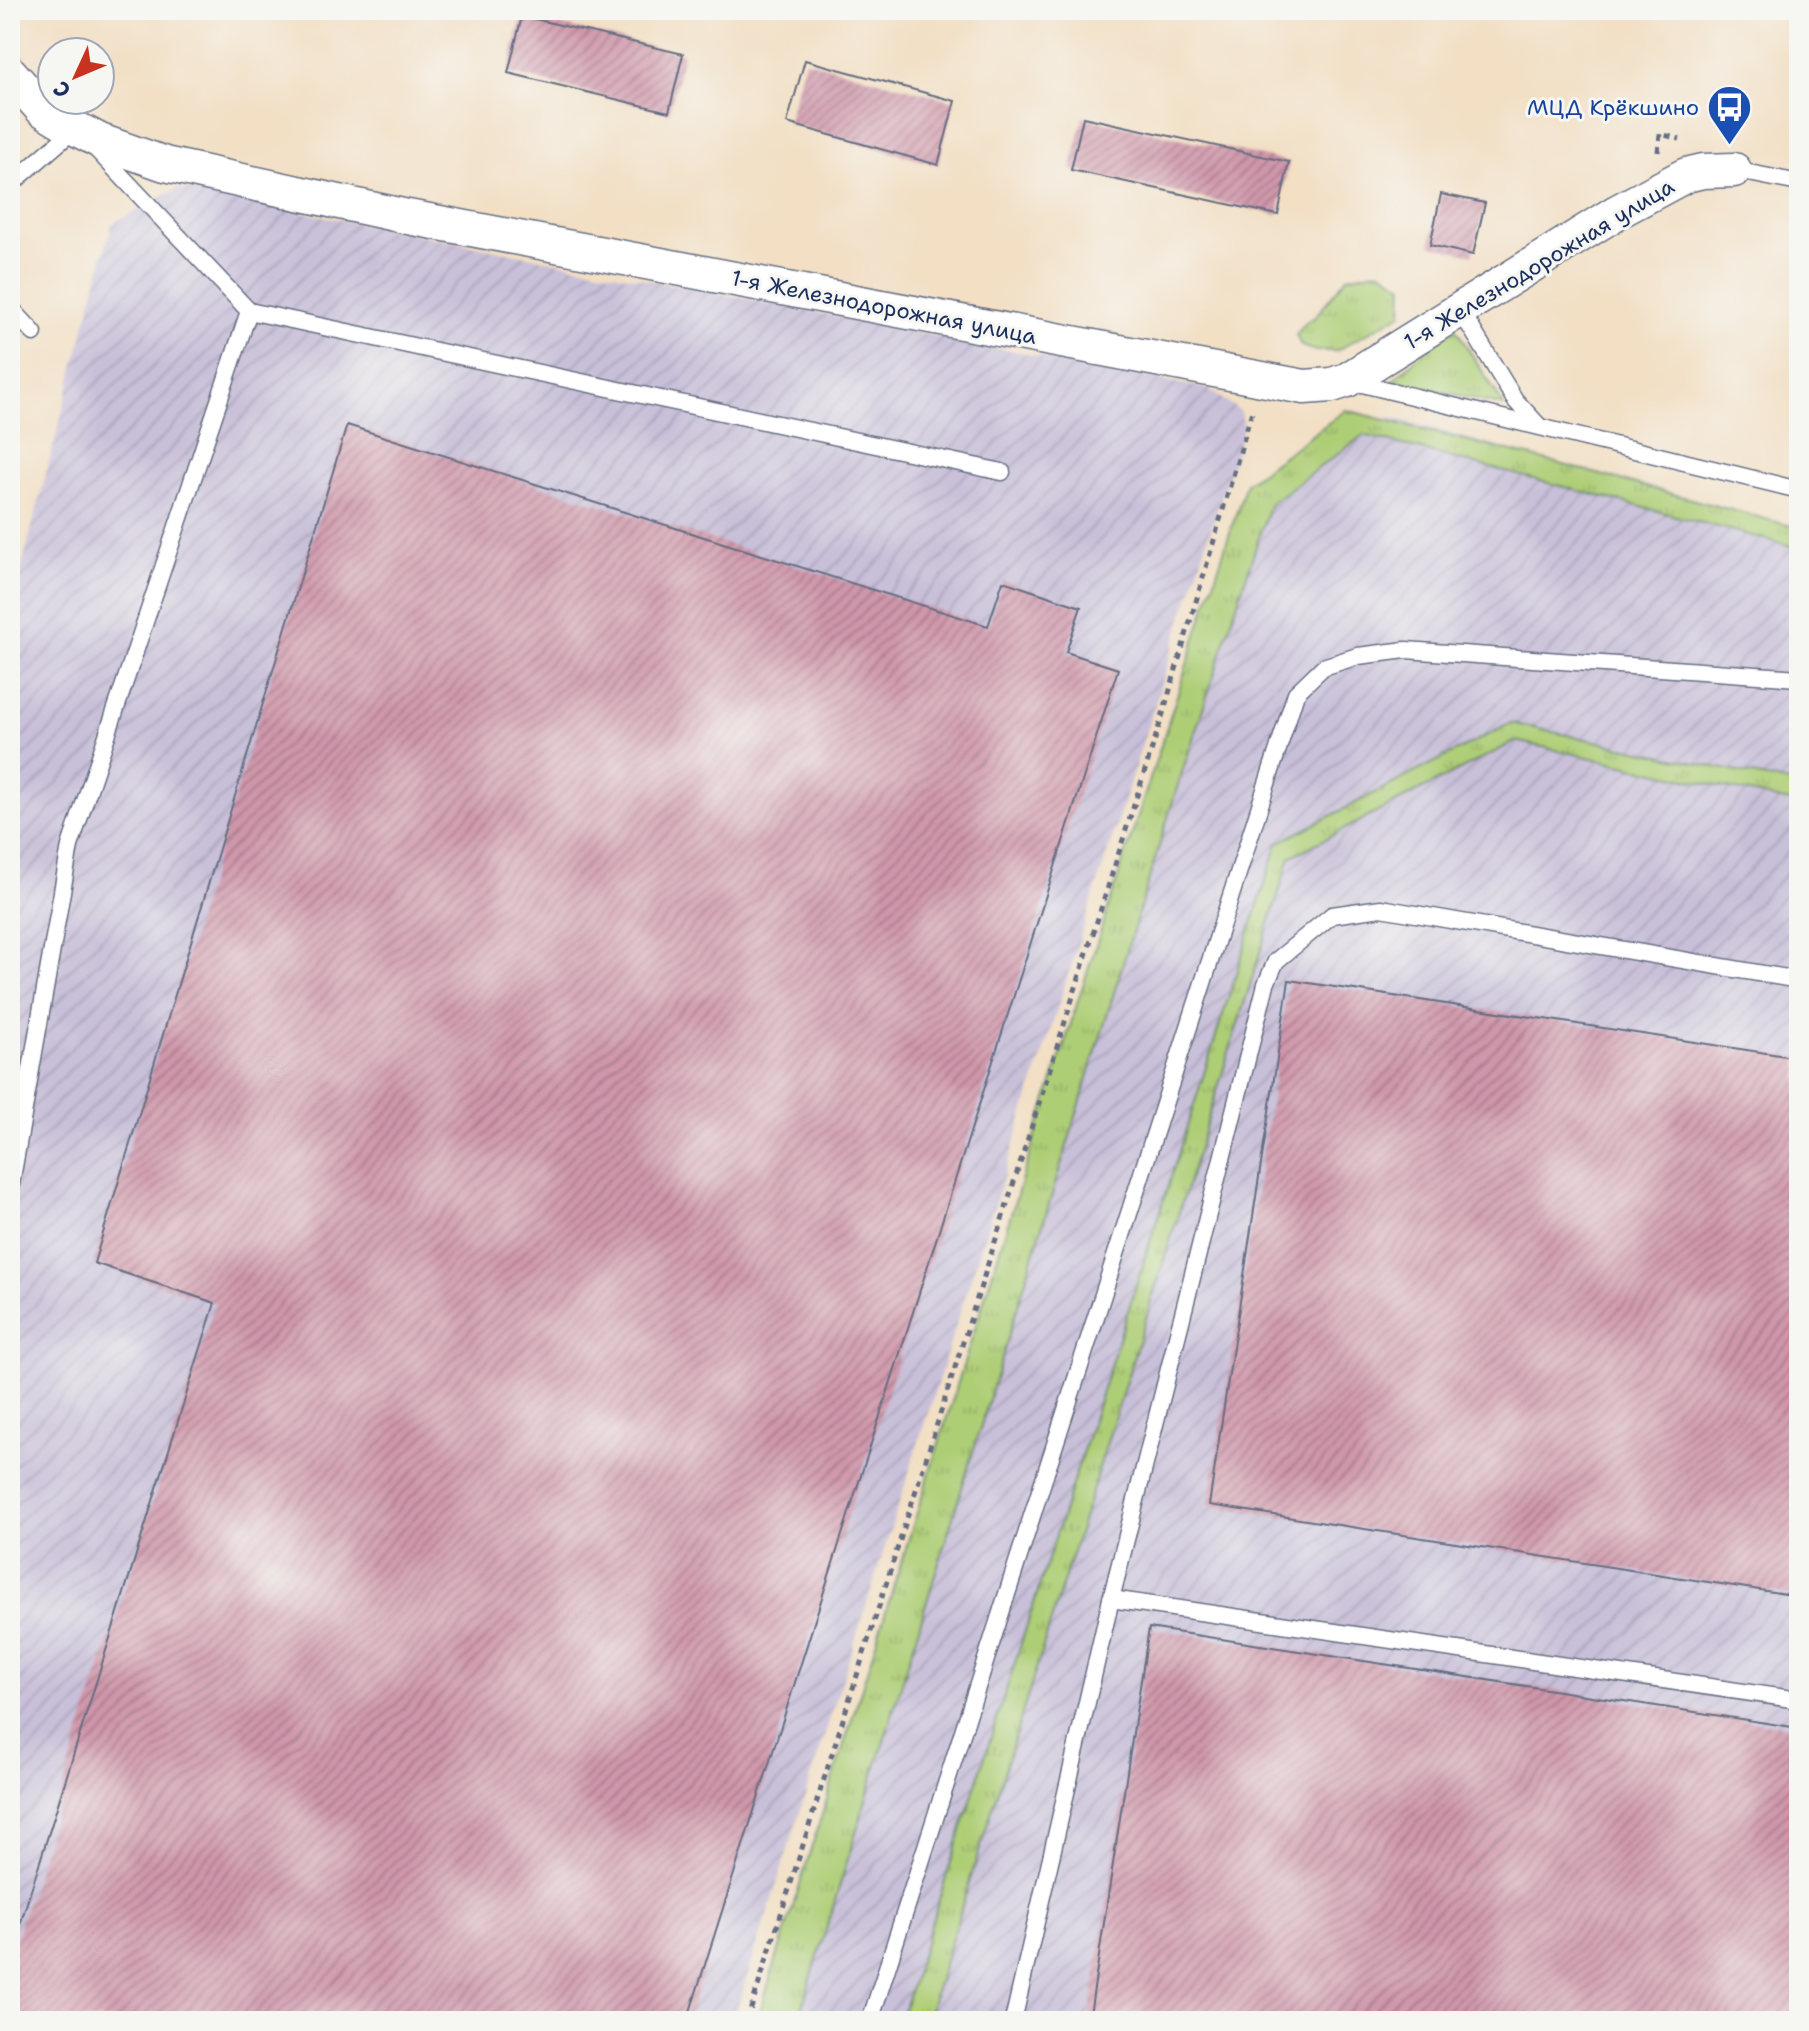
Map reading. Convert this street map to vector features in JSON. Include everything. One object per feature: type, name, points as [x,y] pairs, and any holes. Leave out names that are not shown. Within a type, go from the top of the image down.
[{"type":"street","name":"1-я Железнодорожная улица","points":[[10,73],[42,109],[100,141],[165,164],[408,217],[1304,387],[1332,385],[1347,380],[1617,212],[1686,175],[1734,170]]},
{"type":"lane","points":[[10,185],[76,128],[249,311],[1002,472]]},
{"type":"lane","points":[[1734,170],[1799,183]]},
{"type":"lane","points":[[10,307],[34,333]]},
{"type":"lane","points":[[1459,308],[1515,400],[1538,425]]},
{"type":"lane","points":[[10,1190],[70,846],[249,311]]},
{"type":"lane","points":[[1347,380],[1799,490]]},
{"type":"lane","points":[[870,2021],[1296,693],[1323,667],[1358,656],[1406,650],[1796,681]]},
{"type":"lane","points":[[1013,2021],[1111,1599],[1266,984],[1276,961],[1332,915],[1381,908],[1799,980]]},
{"type":"lane","points":[[1111,1599],[1799,1700]]},
{"type":"path","points":[[747,2021],[1162,717],[1254,405]]},
{"type":"shaded area","points":[[179,188],[1208,389],[1240,411],[1244,426],[733,2021],[10,2021],[10,611],[112,224]]},
{"type":"shaded area","points":[[1389,417],[1799,529],[1799,2021],[798,2021],[1167,823],[1270,503]]},
{"type":"green space","points":[[1380,270],[1403,285],[1402,313],[1336,351],[1316,351],[1301,346],[1296,335],[1347,277]]},
{"type":"green space","points":[[1456,329],[1504,406],[1393,380],[1431,345]]},
{"type":"green space","points":[[1346,410],[1799,528],[1799,548],[1364,435],[1270,503],[1176,791],[798,2021],[757,2021],[1078,1001],[1246,483]]},
{"type":"green space","points":[[1511,723],[1799,785],[1799,804],[1516,741],[1290,857],[926,2021],[900,2021],[1278,843]]},
{"type":"building","points":[[522,16],[683,54],[669,112],[508,73]]},
{"type":"building","points":[[805,60],[955,101],[938,165],[787,123]]},
{"type":"building","points":[[1083,117],[1289,162],[1278,215],[1071,170]]},
{"type":"building","points":[[1441,194],[1485,203],[1473,255],[1430,245]]},
{"type":"building","points":[[347,425],[988,626],[1003,581],[1081,607],[1066,652],[1118,669],[687,2021],[10,2021],[10,1957],[215,1303],[94,1263]]},
{"type":"building","points":[[1289,980],[1799,1058],[1799,1596],[1209,1505]]},
{"type":"building","points":[[1149,1628],[1799,1728],[1799,2021],[1089,2021]]},
{"type":"railway","points":[[10,12],[14,10]]},
{"type":"place","name":"МЦД Крёкшино","points":[[1730,146]]}]
